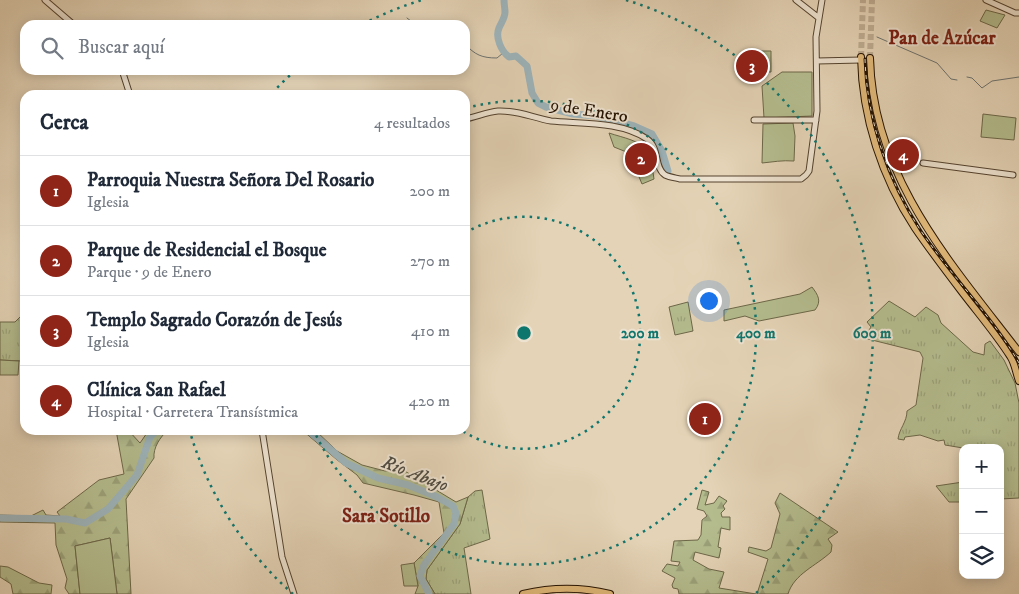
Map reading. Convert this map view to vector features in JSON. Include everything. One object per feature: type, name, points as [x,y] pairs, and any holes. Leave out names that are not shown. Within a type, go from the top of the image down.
[{"type":"main road","points":[[861,58],[863,86],[870,124],[886,172],[898,198],[933,253],[1011,357],[1019,371]]},
{"type":"main road","points":[[870,58],[876,116],[886,148],[906,193],[932,236],[1019,352]]},
{"type":"main road","points":[[1011,357],[1019,381]]},
{"type":"main road","points":[[523,594],[547,589],[569,588],[610,594]]},
{"type":"street","points":[[45,0],[68,20]]},
{"type":"street","points":[[796,0],[819,18]]},
{"type":"street","points":[[754,120],[815,122],[816,37],[822,0]]},
{"type":"street","points":[[986,0],[1019,13]]},
{"type":"street","points":[[817,60],[861,58]]},
{"type":"street","points":[[124,75],[128,90]]},
{"type":"street","name":"9 de Enero","points":[[470,118],[504,111],[548,120],[597,124],[640,134],[655,147],[660,170],[666,175],[680,179],[800,179],[809,171],[815,122]]},
{"type":"street","points":[[923,162],[1013,176]]},
{"type":"street","points":[[263,435],[282,557],[294,594]]},
{"type":"green space","points":[[986,10],[1005,15],[997,28],[980,21]]},
{"type":"green space","points":[[757,51],[771,51],[771,72],[758,72]]},
{"type":"green space","points":[[782,72],[812,72],[812,116],[764,118],[762,86]]},
{"type":"green space","points":[[983,114],[1016,118],[1014,140],[981,137]]},
{"type":"green space","points":[[793,123],[795,136],[794,161],[762,163],[763,124]]},
{"type":"green space","points":[[609,133],[636,142],[650,152],[654,179],[642,184],[629,153],[614,147]]},
{"type":"green space","points":[[812,287],[818,298],[815,310],[759,321],[745,316],[724,321],[724,310],[800,294]]},
{"type":"green space","points":[[889,301],[915,317],[926,307],[938,315],[941,323],[973,352],[984,355],[985,344],[990,341],[1004,360],[1015,383],[1019,403],[1019,498],[1004,499],[1004,444],[959,444],[959,447],[945,445],[944,440],[938,441],[920,435],[905,437],[904,440],[898,439],[907,411],[916,405],[923,358],[920,352],[864,338],[871,327],[867,322]]},
{"type":"green space","points":[[688,302],[693,331],[675,335],[669,307]]},
{"type":"green space","points":[[20,317],[20,361],[0,360],[0,322],[15,322]]},
{"type":"green space","points":[[0,360],[19,361],[18,375],[0,375]]},
{"type":"green space","points":[[117,435],[133,435],[140,443],[146,435],[163,435],[155,450],[154,458],[126,499],[131,594],[117,594],[110,538],[75,546],[80,594],[69,594],[65,588],[67,579],[56,545],[55,523],[0,522],[0,515],[31,516],[43,510],[46,515],[60,516],[57,512],[99,480],[124,474]]},
{"type":"green space","points":[[308,435],[320,435],[337,451],[362,465],[385,471],[403,470],[456,502],[468,497],[460,524],[427,570],[426,579],[435,594],[415,594],[418,586],[414,563],[444,533],[439,502],[363,483],[357,475]]},
{"type":"green space","points":[[959,483],[959,502],[949,502],[936,486]]},
{"type":"green space","points":[[482,490],[490,539],[464,548],[471,594],[435,594],[426,579],[427,570],[460,524],[468,497],[475,491]]},
{"type":"green space","points":[[702,490],[709,492],[705,505],[714,503],[719,496],[727,501],[723,506],[725,509],[721,513],[722,517],[730,517],[730,530],[721,528],[718,547],[721,548],[719,558],[695,552],[693,560],[709,569],[724,572],[719,588],[756,594],[679,594],[678,589],[673,588],[672,585],[675,578],[662,571],[667,564],[678,566],[680,562],[671,561],[674,541],[698,540],[701,535],[702,520],[707,516],[704,511],[697,509]]},
{"type":"green space","points":[[780,493],[838,532],[828,539],[832,545],[831,552],[800,576],[788,594],[757,594],[768,559],[748,552],[749,547],[766,551],[771,548],[780,514],[775,503]]},
{"type":"green space","points":[[110,538],[117,594],[80,594],[75,546]]},
{"type":"green space","points":[[414,563],[418,586],[404,586],[401,565]]},
{"type":"green space","points":[[0,566],[8,567],[39,583],[52,585],[51,594],[13,594],[11,584],[0,577]]},
{"type":"waterway","points":[[504,0],[505,14],[498,32],[500,44],[503,51],[509,57],[516,56],[527,66],[532,93],[538,103],[573,114],[597,116],[634,126],[652,134],[662,151],[668,171]]},
{"type":"waterway","points":[[877,37],[937,63],[951,79],[957,80]]},
{"type":"waterway","points":[[470,49],[487,57],[497,58],[503,53]]},
{"type":"waterway","points":[[967,77],[972,78],[982,88],[992,81],[1019,77]]},
{"type":"waterway","name":"Río Abajo","points":[[0,518],[66,519],[85,523],[108,509],[137,475],[152,435]]},
{"type":"waterway","name":"Río Abajo","points":[[314,435],[346,463],[378,478],[408,485],[453,506],[456,513],[454,524],[424,565],[420,576],[429,594]]},
{"type":"tunnel","points":[[861,57],[863,0]]},
{"type":"tunnel","points":[[870,58],[872,0]]},
{"type":"railway","points":[[865,59],[870,105],[881,149],[889,171],[909,212],[933,248],[997,329],[1019,363]]},
{"type":"place","name":"Templo Sagrado Corazón de Jesús","points":[[752,66]]},
{"type":"place","name":"Clínica San Rafael","points":[[903,155]]},
{"type":"place","name":"Parque de Residencial el Bosque","points":[[641,159]]},
{"type":"place","name":"Parroquia Nuestra Señora Del Rosario","points":[[705,419]]},
{"type":"district","name":"Pan de Azúcar","points":[[942,38]]},
{"type":"district","name":"Sara Sotillo","points":[[386,516]]}]
